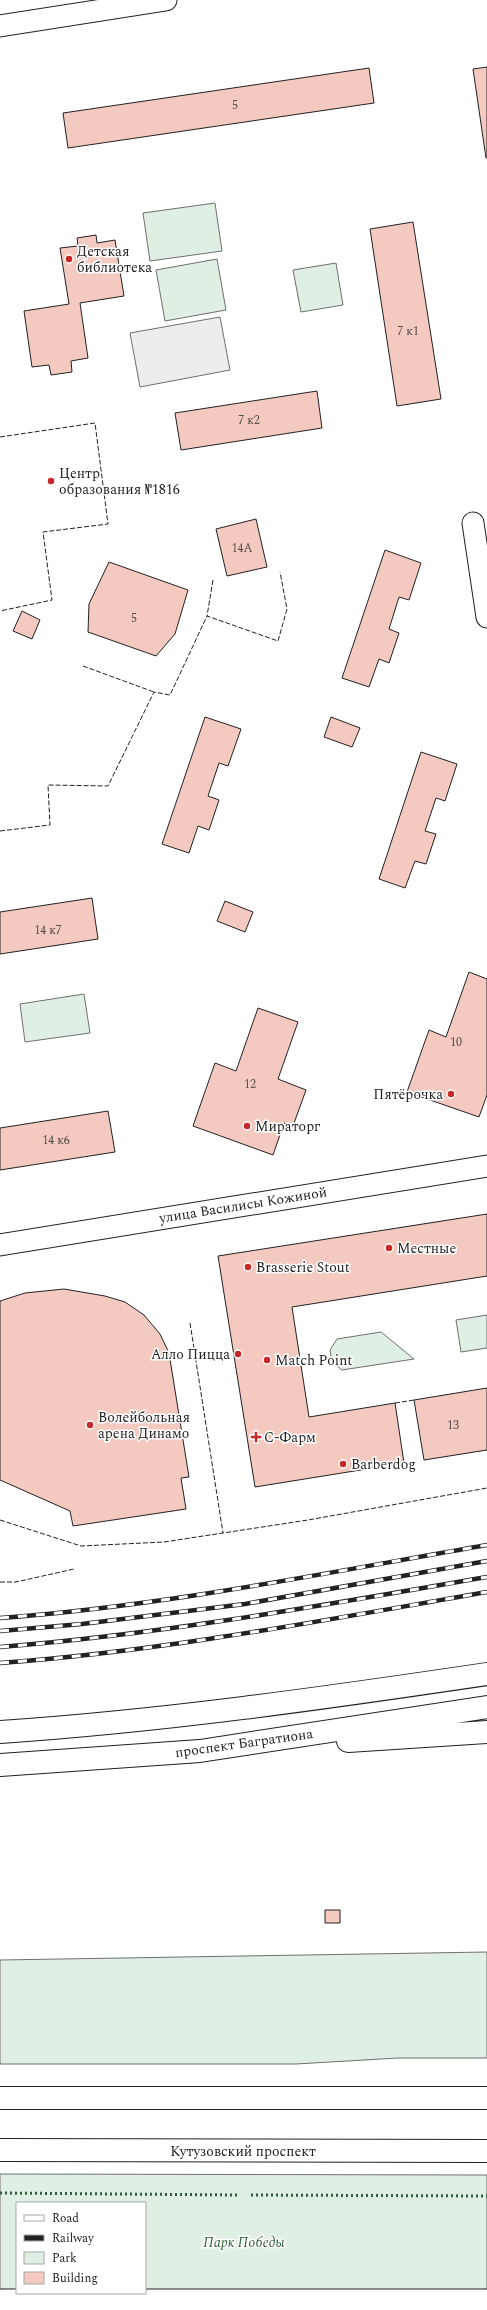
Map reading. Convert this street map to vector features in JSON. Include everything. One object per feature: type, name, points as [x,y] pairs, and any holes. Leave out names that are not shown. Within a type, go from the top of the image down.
[{"type":"main road","points":[[0,1732],[85,1726],[304,1701],[487,1674]]},
{"type":"main road","name":"проспект Багратиона","points":[[0,1765],[200,1751],[487,1707]]},
{"type":"main road","points":[[200,1751],[487,1732]]},
{"type":"main road","points":[[0,2098],[487,2098]]},
{"type":"main road","name":"Кутузовский проспект","points":[[0,2150],[487,2151]]},
{"type":"street","points":[[0,26],[166,0]]},
{"type":"street","points":[[473,523],[487,617]]},
{"type":"street","name":"улица Василисы Кожиной","points":[[0,1245],[487,1166]]},
{"type":"street","points":[[0,2300],[487,2300]]},
{"type":"green space","points":[[215,203],[222,251],[150,261],[143,213]]},
{"type":"green space","points":[[217,259],[226,310],[165,321],[156,270]]},
{"type":"green space","points":[[336,263],[343,305],[301,312],[293,270]]},
{"type":"green space","points":[[84,994],[90,1033],[25,1042],[20,1004]]},
{"type":"green space","points":[[487,1315],[487,1348],[461,1352],[456,1320]]},
{"type":"green space","points":[[381,1332],[414,1359],[342,1370],[332,1362],[330,1350],[337,1339]]},
{"type":"green space","points":[[487,1952],[487,2058],[398,2058],[296,2064],[0,2064],[0,1960]]},
{"type":"green space","name":"Парк Победы","points":[[0,2174],[487,2175],[487,2310],[0,2310]]},
{"type":"shaded area","points":[[220,317],[230,370],[140,387],[130,333]]},
{"type":"building","points":[[487,67],[487,158],[486,158],[473,69]]},
{"type":"building","points":[[369,68],[374,103],[68,148],[63,113]]},
{"type":"building","points":[[413,222],[441,399],[397,406],[370,229]]},
{"type":"building","points":[[96,235],[97,243],[115,240],[124,296],[80,303],[88,358],[71,361],[72,372],[51,375],[49,365],[32,367],[24,311],[69,304],[60,248],[78,246],[77,238]]},
{"type":"building","points":[[317,391],[322,428],[181,450],[175,413]]},
{"type":"building","points":[[256,519],[267,567],[227,576],[216,529]]},
{"type":"building","points":[[385,550],[421,563],[409,600],[399,597],[389,629],[399,633],[389,663],[379,659],[369,687],[342,678]]},
{"type":"building","points":[[109,562],[188,590],[175,634],[156,656],[88,632],[89,604]]},
{"type":"building","points":[[22,611],[40,620],[32,639],[13,631]]},
{"type":"building","points":[[205,717],[241,729],[228,766],[219,763],[208,796],[219,800],[209,830],[198,826],[189,853],[162,844]]},
{"type":"building","points":[[331,717],[360,728],[352,747],[324,737]]},
{"type":"building","points":[[421,752],[457,764],[445,801],[436,798],[425,831],[436,834],[426,864],[415,861],[405,888],[379,879]]},
{"type":"building","points":[[92,898],[98,939],[0,954],[0,912]]},
{"type":"building","points":[[225,901],[253,912],[245,932],[217,921]]},
{"type":"building","points":[[469,972],[487,979],[487,1095],[479,1117],[407,1092],[429,1030],[446,1037]]},
{"type":"building","points":[[258,1008],[298,1022],[278,1079],[306,1090],[293,1126],[284,1123],[273,1155],[193,1126],[215,1063],[236,1071]]},
{"type":"building","points":[[108,1111],[115,1152],[0,1170],[0,1128]]},
{"type":"building","name":"Match Point","points":[[487,1214],[487,1276],[292,1307],[309,1417],[395,1403],[404,1463],[255,1487],[218,1256]]},
{"type":"building","name":"Волейбольная арена Динамо","points":[[64,1289],[105,1296],[125,1302],[144,1315],[160,1334],[169,1353],[189,1477],[181,1478],[186,1509],[73,1526],[70,1511],[0,1480],[0,1301],[25,1293]]},
{"type":"building","points":[[487,1388],[487,1450],[424,1460],[414,1400]]},
{"type":"building","points":[[325,1910],[340,1910],[340,1923],[325,1923]]},
{"type":"railway","points":[[0,1618],[61,1613],[244,1588],[487,1545]]},
{"type":"railway","points":[[0,1631],[82,1624],[245,1604],[487,1561]]},
{"type":"railway","points":[[0,1647],[122,1635],[183,1627],[487,1577]]},
{"type":"railway","points":[[0,1663],[61,1658],[183,1643],[305,1624],[487,1592]]},
{"type":"hedge","points":[[0,2193],[239,2195]]},
{"type":"hedge","points":[[251,2195],[487,2196]]},
{"type":"fence","points":[[0,437],[95,423],[108,524],[43,532],[52,600],[0,611]]},
{"type":"fence","points":[[213,580],[207,616],[278,641],[287,609],[280,572]]},
{"type":"fence","points":[[0,831],[50,825],[48,785],[108,786],[154,692],[170,695],[207,616]]},
{"type":"fence","points":[[83,666],[154,692]]},
{"type":"fence","points":[[190,1323],[223,1533]]},
{"type":"fence","points":[[395,1403],[414,1400]]},
{"type":"fence","points":[[0,1520],[81,1546],[164,1542],[308,1520],[487,1488]]},
{"type":"fence","points":[[0,1582],[16,1582],[74,1569]]},
{"type":"place","name":"Детская библиотека","points":[[69,259]]},
{"type":"place","name":"Центр образования №1816","points":[[51,481]]},
{"type":"place","name":"Пятёрочка","points":[[451,1094]]},
{"type":"place","name":"Мираторг","points":[[247,1126]]},
{"type":"place","name":"Местные","points":[[389,1248]]},
{"type":"place","name":"Brasserie Stout","points":[[248,1267]]},
{"type":"place","name":"Алло Пицца","points":[[238,1354]]},
{"type":"place","name":"Match Point","points":[[267,1360]]},
{"type":"place","name":"Волейбольная арена Динамо","points":[[90,1425]]},
{"type":"place","name":"C-Фарм","points":[[256,1437]]},
{"type":"place","name":"Barberdog","points":[[343,1464]]}]
